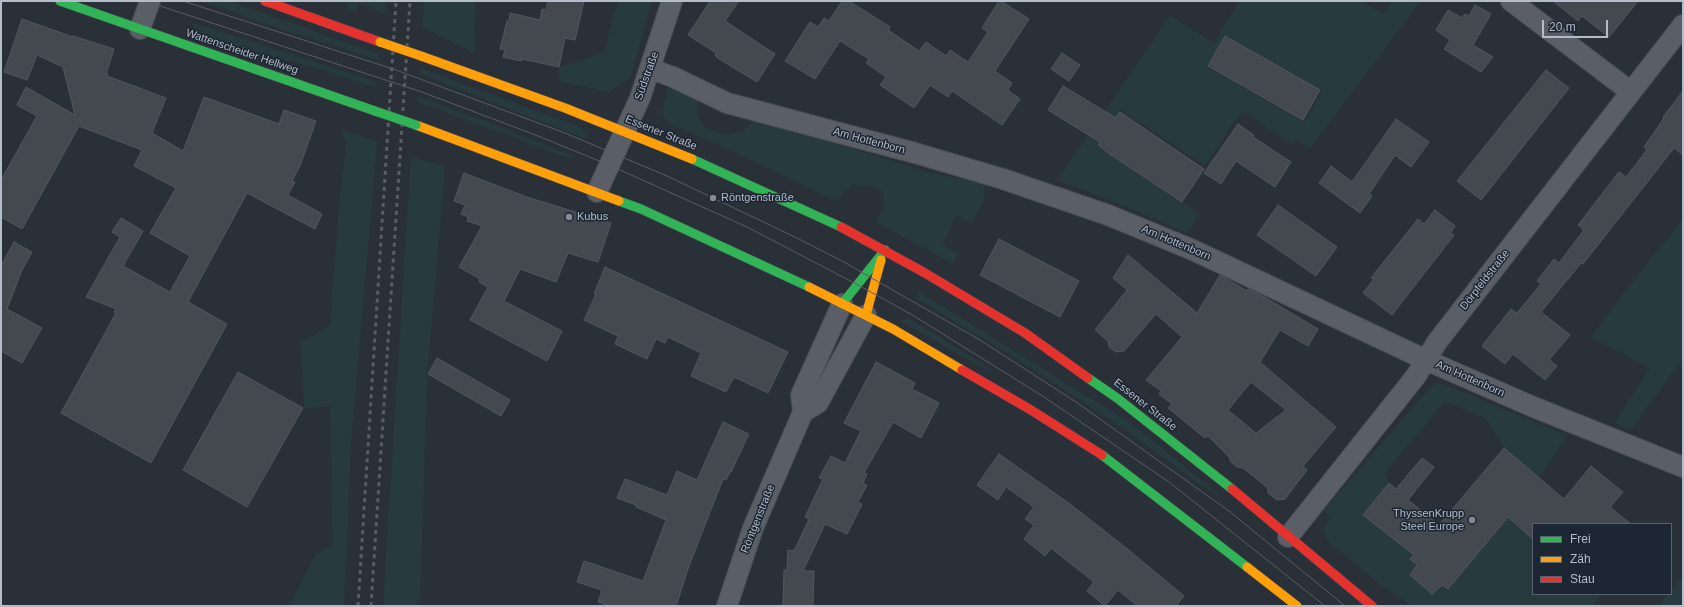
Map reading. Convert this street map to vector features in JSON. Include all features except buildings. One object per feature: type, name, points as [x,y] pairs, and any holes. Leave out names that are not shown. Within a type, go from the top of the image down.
[{"type":"main road","name":"Wattenscheider Hellweg","points":[[60,1],[416,124],[597,192]]},
{"type":"main road","name":"Essener Straße","points":[[265,1],[565,108],[667,148],[737,178],[850,231],[885,250],[965,296],[1024,333],[1073,367],[1145,420],[1230,488],[1372,606]]},
{"type":"main road","points":[[597,192],[641,209],[720,244],[866,315],[893,329],[1031,410],[1102,455],[1177,511],[1298,606]]},
{"type":"main road","points":[[842,304],[885,250]]},
{"type":"main road","points":[[866,315],[885,250]]},
{"type":"street","points":[[140,29],[150,1]]},
{"type":"street","name":"Südstraße","points":[[597,192],[640,98],[672,1]]},
{"type":"street","points":[[1511,1],[1631,92]]},
{"type":"street","name":"Dörpfeldstraße","points":[[1288,537],[1416,376],[1442,336],[1683,25]]},
{"type":"street","name":"Am Hottenborn","points":[[650,69],[673,77],[727,103],[995,176],[1108,215],[1193,250],[1426,360],[1531,406],[1683,466]]},
{"type":"street","points":[[804,412],[800,395],[842,304]]},
{"type":"street","name":"Röntgenstraße","points":[[727,606],[753,528],[804,412],[818,403],[866,315]]},
{"type":"green space","points":[[203,1],[229,1],[379,54],[379,60],[272,26]]},
{"type":"green space","points":[[348,1],[386,1],[385,14],[358,3],[356,12],[347,9]]},
{"type":"green space","points":[[424,1],[475,1],[474,53],[422,27]]},
{"type":"green space","points":[[618,1],[652,1],[631,77],[609,92],[559,81],[559,68],[604,52]]},
{"type":"green space","points":[[1239,1],[1361,1],[1384,14],[1391,1],[1421,1],[1310,148],[1297,140],[1293,145],[1244,112],[1236,119],[1205,166],[1121,110],[1097,146],[1200,213],[1187,233],[1134,210],[1057,180],[1170,16],[1214,43]],"holes":[[[1225,35],[1322,91],[1305,122],[1207,67]]]},
{"type":"green space","points":[[194,23],[377,82],[376,87],[299,63],[213,42],[192,33]]},
{"type":"green space","points":[[421,68],[577,126],[583,129],[586,134],[586,139],[420,74]]},
{"type":"green space","points":[[668,85],[699,97],[697,114],[704,127],[725,135],[742,132],[756,119],[932,173],[984,183],[985,198],[972,223],[956,216],[943,245],[959,253],[953,264],[876,222],[884,206],[883,193],[873,185],[852,185],[836,201],[736,153],[668,123],[663,117],[663,109]]},
{"type":"green space","points":[[418,97],[491,123],[576,157],[565,157],[418,102]]},
{"type":"green space","points":[[342,129],[377,142],[351,442],[344,606],[290,606],[316,554],[333,544],[330,406],[304,409],[301,342],[330,326],[338,219],[346,145]]},
{"type":"green space","points":[[411,157],[445,166],[427,377],[420,606],[383,606]]},
{"type":"green space","points":[[1683,219],[1683,358],[1630,431],[1615,422],[1650,368],[1591,337],[1626,290]]},
{"type":"green space","points":[[919,292],[1132,424],[1226,500],[1202,486],[1127,431],[1020,361],[916,298]]},
{"type":"green space","points":[[907,317],[988,367],[992,373],[901,322]]},
{"type":"green space","points":[[1436,383],[1443,384],[1567,435],[1539,478],[1504,448],[1486,419],[1445,401],[1385,473],[1389,483],[1363,515],[1414,555],[1410,560],[1417,565],[1410,576],[1432,594],[1442,585],[1448,589],[1517,507],[1532,523],[1532,595],[1601,595],[1592,606],[1412,606],[1377,582],[1329,542],[1325,535],[1324,528],[1330,516],[1323,511],[1431,386]]},
{"type":"green space","points":[[1683,576],[1683,606],[1658,606],[1667,595],[1672,595],[1672,590]]},
{"type":"tram line","points":[[145,1],[419,91],[533,134],[609,165],[747,227],[914,316],[1044,397],[1169,482],[1325,606]]},
{"type":"tram line","points":[[183,1],[396,70],[565,133],[667,176],[842,261],[980,340],[1076,402],[1229,511],[1345,606]]},
{"type":"railway","points":[[358,606],[396,1]]},
{"type":"railway","points":[[371,606],[410,1]]},
{"type":"traffic: fast","points":[[60,1],[375,111]]},
{"type":"traffic: fast","points":[[375,111],[416,125]]},
{"type":"traffic: fast","points":[[692,159],[841,227]]},
{"type":"traffic: fast","points":[[619,201],[641,209],[809,287]]},
{"type":"traffic: fast","points":[[842,304],[885,250]]},
{"type":"traffic: fast","points":[[1088,378],[1117,398],[1232,489]]},
{"type":"traffic: fast","points":[[1102,455],[1247,567]]},
{"type":"traffic: slow","points":[[380,42],[421,56]]},
{"type":"traffic: slow","points":[[421,56],[565,108],[692,159]]},
{"type":"traffic: slow","points":[[416,125],[619,201]]},
{"type":"traffic: slow","points":[[866,315],[881,260]]},
{"type":"traffic: slow","points":[[809,287],[893,329],[962,370]]},
{"type":"traffic: slow","points":[[1247,567],[1297,606]]},
{"type":"traffic: jam","points":[[265,1],[380,42]]},
{"type":"traffic: jam","points":[[841,227],[925,273],[1025,333],[1088,378]]},
{"type":"traffic: jam","points":[[962,370],[1031,410],[1102,455]]},
{"type":"traffic: jam","points":[[1232,489],[1372,606]]},
{"type":"place","name":"Röntgenstraße","points":[[713,198]]},
{"type":"place","name":"Kubus","points":[[569,217]]},
{"type":"place","name":"ThyssenKrupp Steel Europe","points":[[1472,520]]}]
